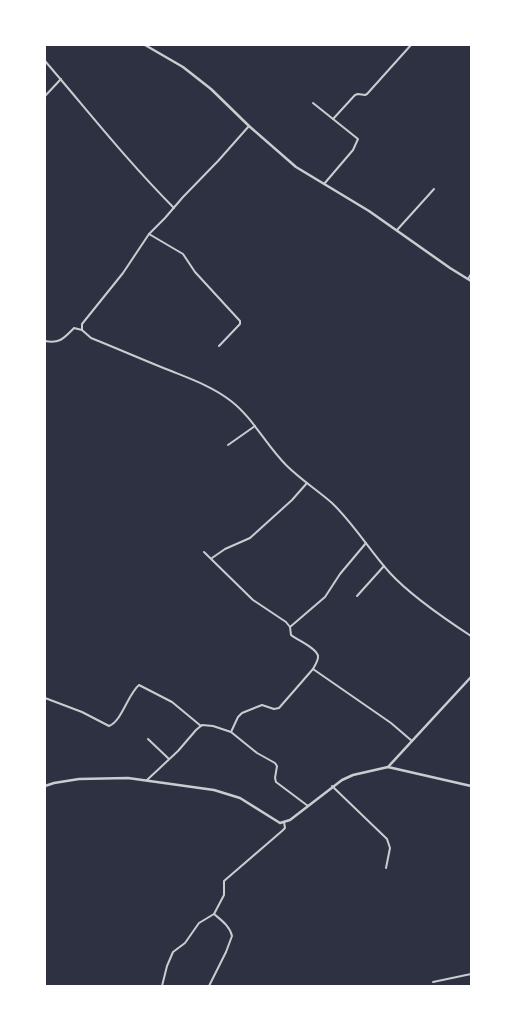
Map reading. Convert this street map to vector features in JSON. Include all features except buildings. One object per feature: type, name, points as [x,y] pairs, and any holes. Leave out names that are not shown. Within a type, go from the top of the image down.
[{"type":"street","points":[[145,45],[183,67],[211,89],[286,159],[369,211],[471,281]]},
{"type":"street","points":[[333,119],[356,94],[367,94],[411,45]]},
{"type":"street","points":[[45,61],[138,171],[174,208]]},
{"type":"street","points":[[45,96],[61,79]]},
{"type":"street","points":[[313,103],[358,139],[353,150],[324,184]]},
{"type":"street","points":[[82,330],[82,324],[123,272],[149,234],[250,126]]},
{"type":"street","points":[[397,230],[434,189]]},
{"type":"street","points":[[149,234],[185,256],[195,272],[240,321],[240,324],[219,346]]},
{"type":"street","points":[[468,279],[471,274]]},
{"type":"street","points":[[45,340],[58,342],[74,328],[82,330],[91,338],[210,388],[232,401],[255,426],[285,464],[332,504],[384,566],[404,586],[451,623],[471,636]]},
{"type":"street","points":[[228,445],[255,426]]},
{"type":"street","points":[[212,559],[225,549],[250,538],[287,505],[307,483]]},
{"type":"street","points":[[290,627],[326,597],[340,574],[366,543]]},
{"type":"street","points":[[204,552],[253,600],[286,622],[290,627],[291,635],[318,653],[318,659],[313,668],[279,708],[274,709],[262,705],[242,713],[238,717],[230,732]]},
{"type":"street","points":[[357,596],[384,566]]},
{"type":"street","points":[[313,668],[391,723],[412,741]]},
{"type":"street","points":[[388,767],[471,677]]},
{"type":"street","points":[[45,698],[78,710],[109,726],[114,722],[134,690],[139,685],[172,702],[201,726]]},
{"type":"street","points":[[147,780],[170,759],[201,726],[206,725],[230,732],[257,753],[276,764],[276,782],[308,806]]},
{"type":"street","points":[[148,739],[170,759]]},
{"type":"street","points":[[45,786],[54,783],[85,779],[128,778],[147,780],[226,793],[249,803],[278,822],[284,822],[290,820],[332,786],[342,780],[353,775],[388,767],[471,786]]},
{"type":"street","points":[[332,786],[387,839],[390,848],[386,868]]},
{"type":"street","points":[[162,986],[167,966],[173,952],[185,943],[199,923],[214,914],[224,896],[225,879],[271,842],[286,827],[284,822]]},
{"type":"street","points":[[209,986],[232,936],[226,924],[214,914]]},
{"type":"street","points":[[433,982],[471,974]]}]
